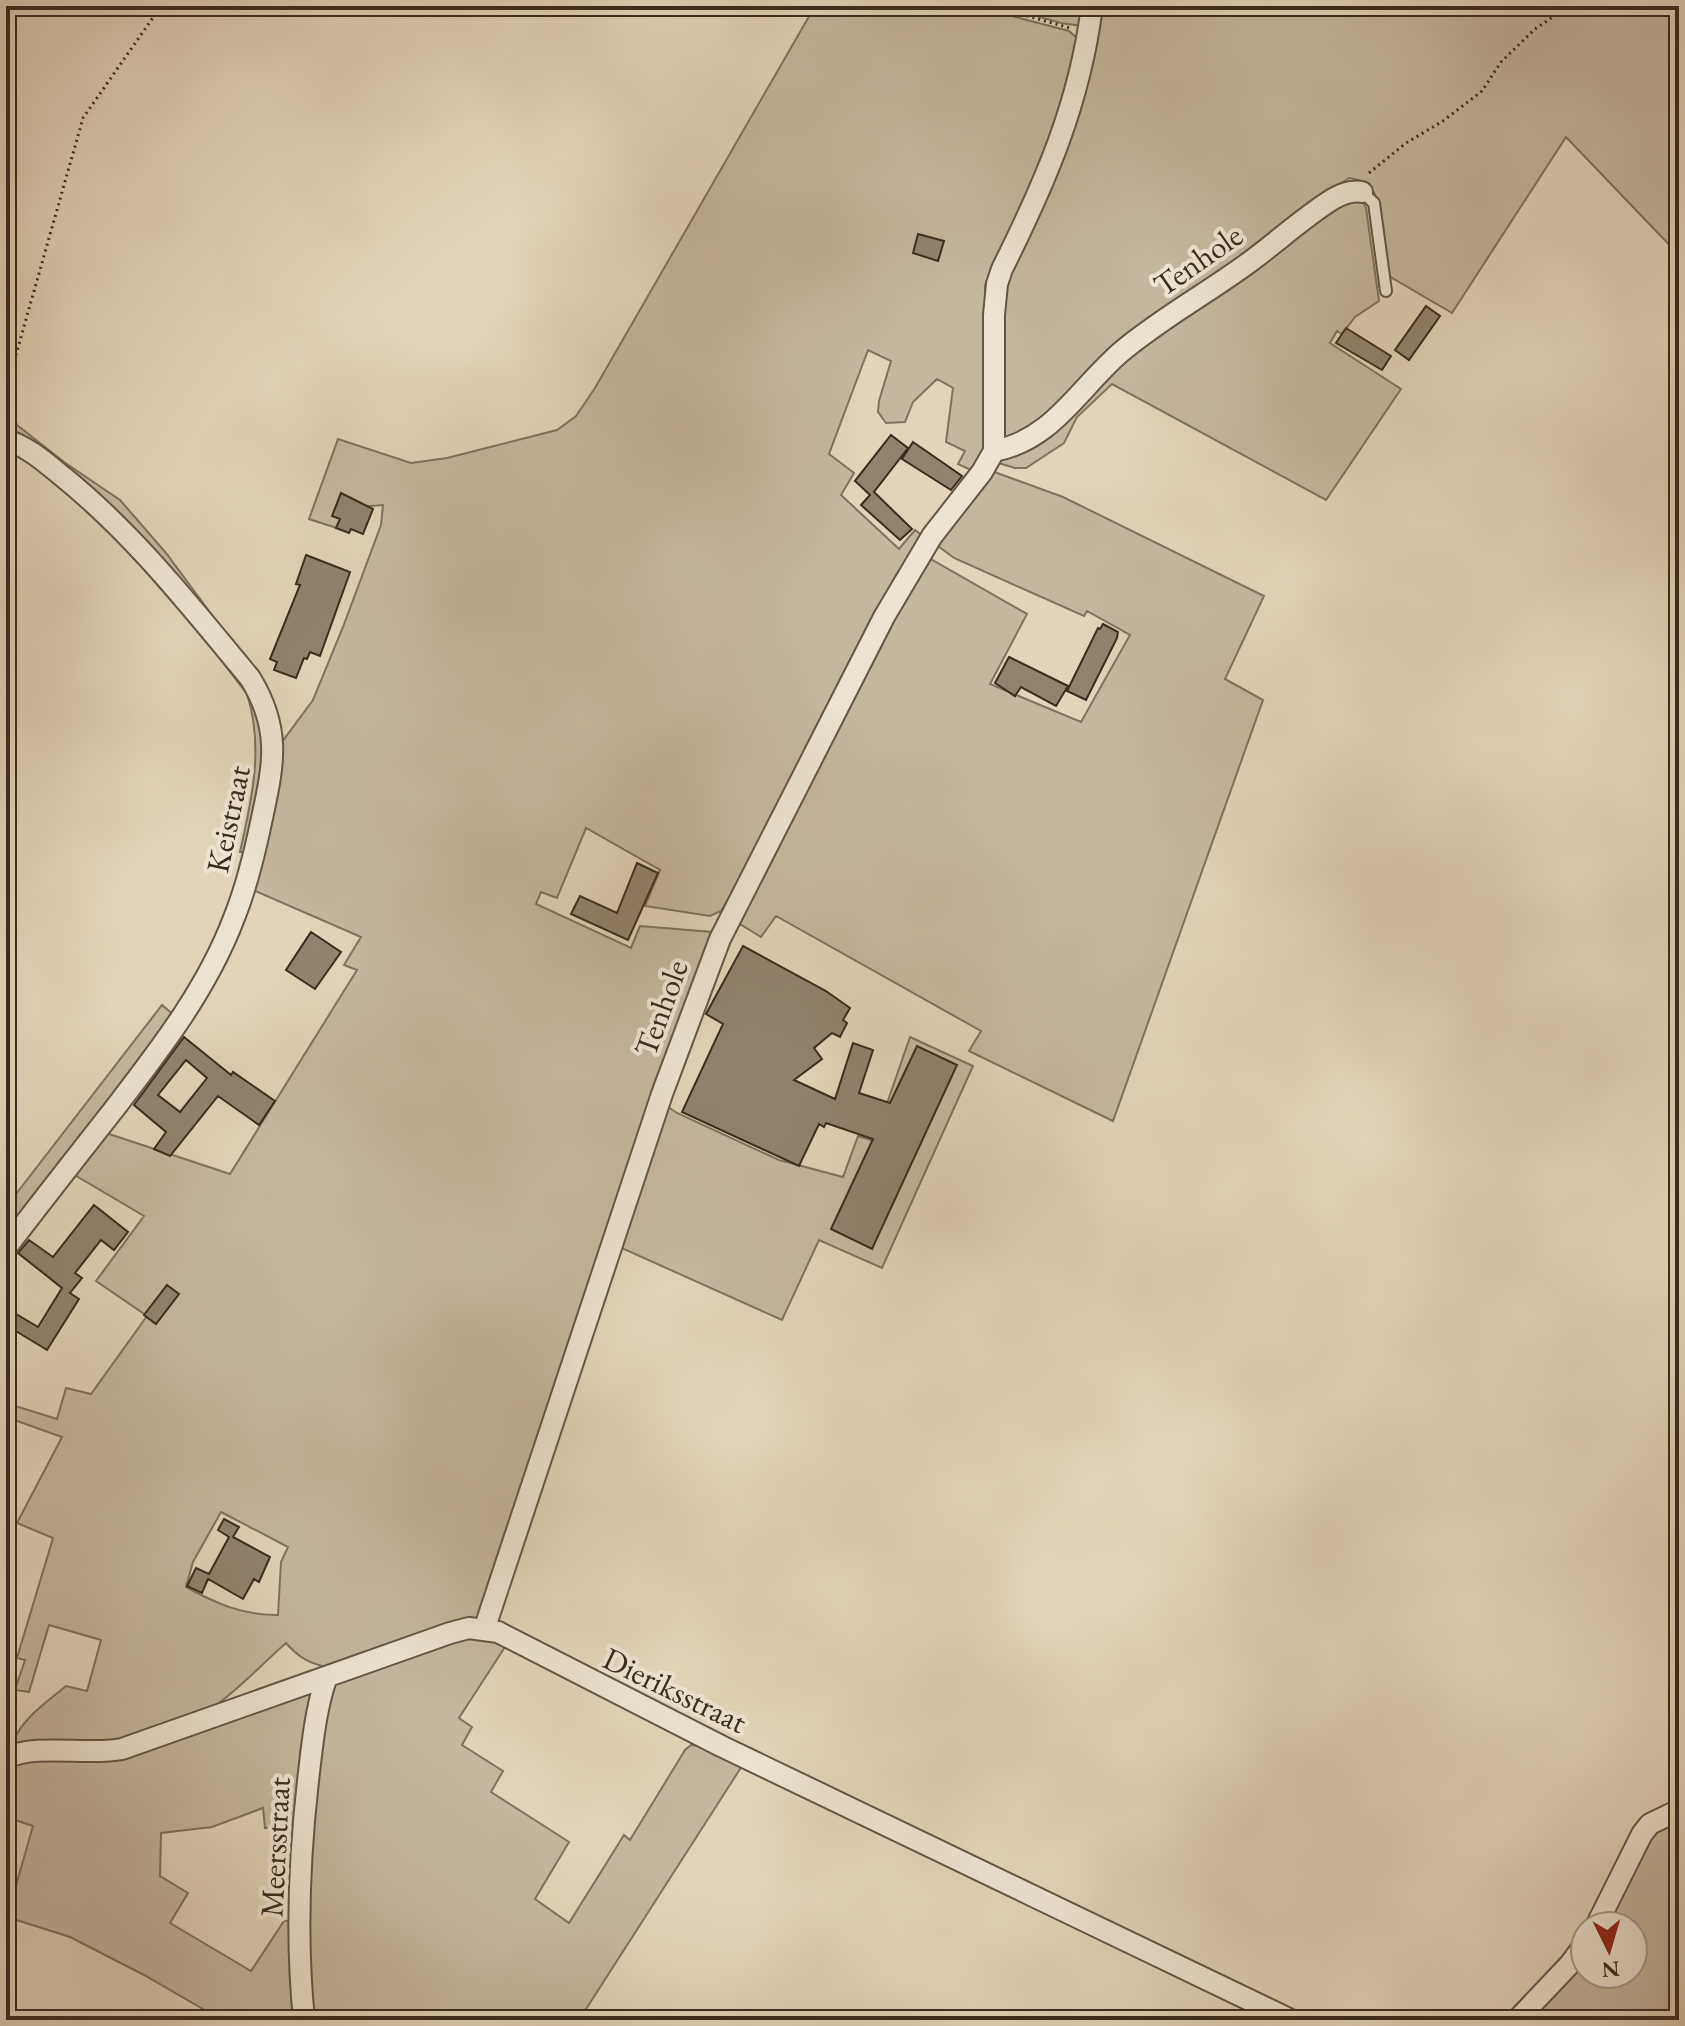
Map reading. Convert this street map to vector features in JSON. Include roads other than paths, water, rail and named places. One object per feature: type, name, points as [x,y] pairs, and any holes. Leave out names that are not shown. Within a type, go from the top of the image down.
[{"type":"street","points":[[994,451],[993,339],[997,284],[1056,153],[1082,72],[1092,6]]},
{"type":"street","name":"Tenhole","points":[[484,1630],[662,1094],[720,939],[890,607],[932,536],[982,472],[994,451],[1022,444],[1040,433],[1070,407],[1118,355],[1145,333],[1250,262],[1332,200],[1355,190],[1362,192]]},
{"type":"street","name":"Keistraat","points":[[6,440],[20,445],[60,474],[117,523],[143,551],[250,678],[264,700],[273,738],[269,782],[248,879],[234,919],[205,980],[178,1026],[6,1248]]},
{"type":"street","name":"Dieriksstraat","points":[[6,1758],[21,1753],[97,1753],[122,1749],[450,1633],[469,1628],[498,1632],[721,1746],[1291,2020]]},
{"type":"street","name":"Meersstraat","points":[[304,2020],[300,1963],[301,1858],[312,1745],[318,1703],[326,1679]]},
{"type":"street","points":[[1604,1910],[1642,1834],[1650,1824],[1679,1810]]},
{"type":"street","points":[[1517,2020],[1569,1965]]},
{"type":"lane","points":[[1362,192],[1374,203],[1386,291]]}]
